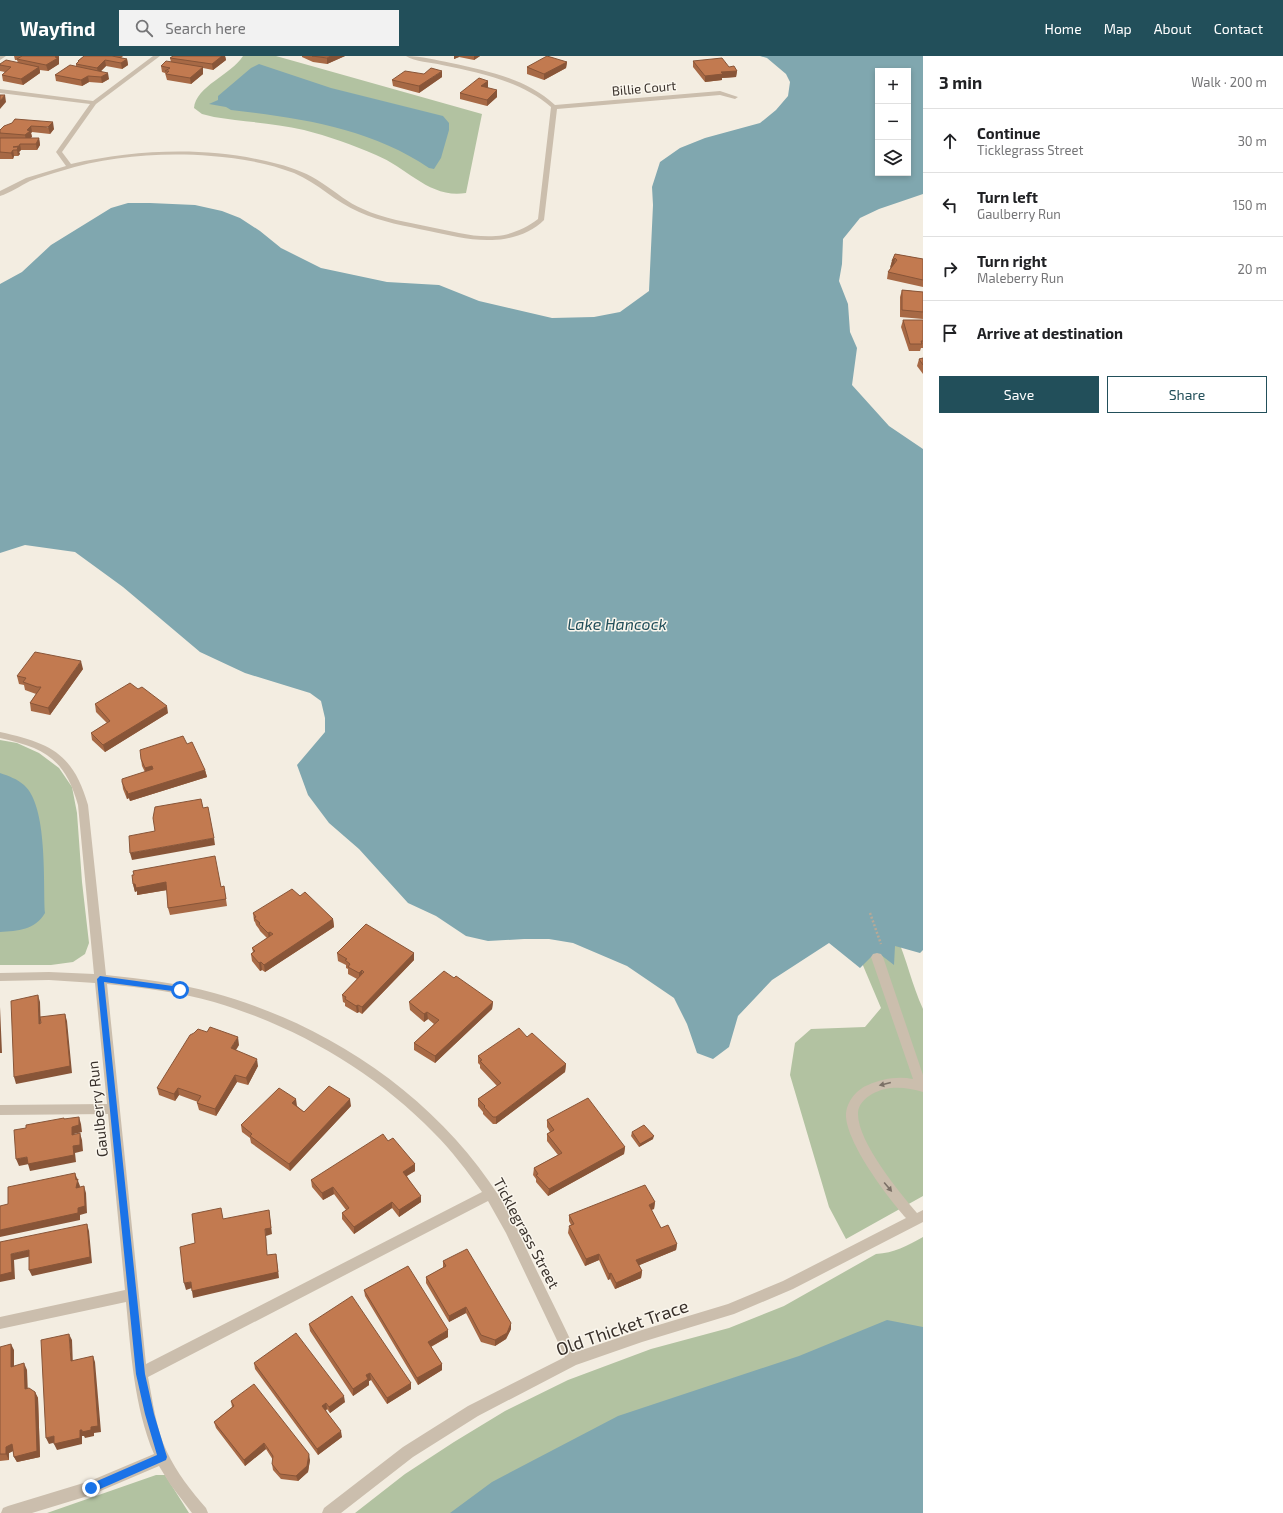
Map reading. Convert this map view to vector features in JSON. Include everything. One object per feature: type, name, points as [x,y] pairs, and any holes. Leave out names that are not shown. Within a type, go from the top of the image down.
[{"type":"street","points":[[70,167],[59,152],[94,103],[157,56]]},
{"type":"street","points":[[0,194],[34,177],[70,167],[117,158],[164,153],[194,152],[240,157],[276,165],[308,177],[360,210],[390,221],[474,238],[496,238],[532,227],[541,220],[554,107],[549,101],[517,83],[409,56]]},
{"type":"street","points":[[0,91],[94,103]]},
{"type":"street","name":"Billie Court","points":[[554,107],[720,93],[735,97]]},
{"type":"street","name":"Gaulberry Run","points":[[0,735],[18,738],[40,746],[57,756],[71,771],[78,785],[83,805],[140,1374],[149,1414],[162,1457],[201,1513]]},
{"type":"street","points":[[877,957],[922,1086]]},
{"type":"street","name":"Ticklegrass Street","points":[[0,977],[23,975],[100,979],[180,990],[228,1002],[274,1019],[312,1036],[359,1065],[429,1120],[458,1151],[490,1194],[516,1241],[573,1360]]},
{"type":"street","points":[[919,1218],[883,1180],[855,1128],[852,1114],[856,1102],[864,1092],[881,1084],[898,1081],[922,1086]]},
{"type":"street","points":[[0,1110],[114,1108]]},
{"type":"street","points":[[140,1374],[490,1194]]},
{"type":"street","name":"Old Thicket Trace","points":[[329,1513],[408,1452],[473,1411],[573,1360],[642,1336],[729,1310],[788,1285],[919,1218]]},
{"type":"street","points":[[0,1323],[132,1295]]},
{"type":"street","points":[[8,1513],[91,1488],[162,1457]]},
{"type":"green space","points":[[243,56],[276,56],[482,114],[466,193],[453,194],[430,187],[376,155],[322,135],[282,126],[214,117],[202,114],[194,108],[196,100],[201,93],[238,63]]},
{"type":"green space","points":[[0,740],[17,743],[39,753],[59,768],[72,787],[77,813],[82,882],[89,943],[85,954],[73,962],[51,965],[0,965]]},
{"type":"green space","points":[[896,935],[923,1009],[923,1196],[846,1239],[829,1207],[790,1075],[795,1043],[811,1029],[865,1027],[881,1008],[856,949]]},
{"type":"green space","points":[[923,1237],[923,1513],[355,1513],[405,1474],[454,1442],[505,1411],[568,1380],[651,1349],[729,1328],[784,1306],[876,1254],[889,1252]]},
{"type":"green space","points":[[156,1475],[165,1475],[189,1513],[47,1513]]},
{"type":"water","name":"Lake Hancock","points":[[760,56],[923,56],[923,194],[879,209],[860,218],[843,239],[842,264],[839,281],[848,304],[850,332],[857,348],[852,385],[889,426],[923,449],[923,950],[920,953],[895,946],[894,965],[881,955],[871,957],[860,968],[829,943],[772,980],[738,1016],[729,1047],[713,1059],[697,1053],[687,1024],[674,998],[627,966],[573,943],[549,939],[488,941],[466,936],[436,916],[408,903],[359,849],[329,823],[308,795],[297,765],[325,732],[325,718],[321,701],[310,693],[245,673],[200,652],[123,587],[75,552],[25,545],[0,553],[0,284],[22,272],[51,245],[111,208],[128,203],[195,205],[222,211],[240,218],[260,231],[281,248],[321,268],[387,282],[439,285],[479,301],[552,318],[594,317],[620,312],[649,291],[653,205],[652,187],[660,162],[680,148],[705,138],[760,123],[776,110],[788,96],[790,82],[786,74],[767,58]]},
{"type":"water","points":[[259,64],[331,88],[443,116],[449,123],[449,130],[441,158],[434,169],[429,168],[406,154],[359,134],[308,121],[231,110],[226,107],[209,104],[218,100],[218,96],[251,68]]},
{"type":"water","points":[[0,773],[19,781],[24,785],[32,795],[37,810],[43,845],[45,913],[41,919],[31,926],[20,930],[0,932]]},
{"type":"water","points":[[887,1320],[923,1327],[923,1513],[450,1513],[492,1482],[618,1416],[799,1356]]},
{"type":"building","points":[[22,56],[56,56],[55,57],[58,58],[46,65],[17,59]]},
{"type":"building","points":[[84,56],[112,56],[127,59],[121,63],[105,60],[97,68],[76,64]]},
{"type":"building","points":[[173,56],[222,56],[212,64],[170,58]]},
{"type":"building","points":[[312,56],[331,56],[327,58]]},
{"type":"building","points":[[547,56],[567,62],[544,74],[527,67]]},
{"type":"building","points":[[722,58],[729,67],[734,66],[737,71],[721,72],[723,74],[705,76],[693,61]]},
{"type":"building","points":[[6,60],[39,67],[21,79],[2,75],[11,67],[0,65]]},
{"type":"building","points":[[166,61],[203,67],[190,78],[166,74],[169,71],[165,71],[170,68],[161,66]]},
{"type":"building","points":[[70,65],[108,73],[101,77],[88,76],[81,80],[55,75]]},
{"type":"building","points":[[431,68],[442,71],[419,86],[392,80],[405,71],[424,74]]},
{"type":"building","points":[[479,78],[488,81],[481,86],[497,90],[487,100],[460,93]]},
{"type":"building","points":[[0,95],[5,95],[0,101]]},
{"type":"building","points":[[15,119],[53,122],[48,127],[31,126],[27,130],[30,131],[25,135],[0,133],[0,130],[4,126],[12,123]]},
{"type":"building","points":[[0,138],[39,138],[36,144],[20,144],[19,146],[13,147],[18,147],[17,150],[13,150],[11,153],[0,152]]},
{"type":"building","points":[[895,254],[923,259],[923,280],[888,272],[897,260],[895,258],[892,261]]},
{"type":"building","points":[[902,290],[923,292],[923,312],[902,310]]},
{"type":"building","points":[[903,320],[923,320],[922,344],[910,344]]},
{"type":"building","points":[[923,358],[923,365],[919,359]]},
{"type":"building","points":[[35,652],[81,661],[48,708],[30,703],[41,687],[23,682],[26,678],[17,676]]},
{"type":"building","points":[[130,683],[138,689],[142,687],[167,706],[103,745],[91,733],[110,721],[95,704]]},
{"type":"building","points":[[183,736],[187,744],[192,742],[205,770],[128,794],[122,779],[153,769],[152,766],[145,768],[141,759],[140,750]]},
{"type":"building","points":[[201,799],[203,808],[208,807],[214,838],[130,853],[129,836],[155,831],[153,818],[155,807]]},
{"type":"building","points":[[215,856],[221,887],[224,886],[226,899],[168,908],[166,882],[136,888],[135,884],[133,884],[133,871]]},
{"type":"building","points":[[292,889],[300,896],[305,892],[333,919],[264,965],[261,962],[259,963],[251,954],[255,951],[252,948],[273,934],[270,932],[268,933],[259,924],[260,923],[254,918],[256,917],[253,913]]},
{"type":"building","points":[[366,924],[414,953],[362,1007],[358,1005],[356,1006],[345,999],[346,997],[342,995],[364,972],[362,970],[359,973],[348,967],[350,964],[345,960],[347,959],[337,953]]},
{"type":"building","points":[[444,971],[454,978],[456,976],[493,1002],[435,1056],[414,1043],[439,1020],[427,1012],[424,1014],[409,1002]]},
{"type":"building","points":[[38,995],[39,1024],[41,1023],[40,1017],[65,1014],[70,1066],[14,1077],[11,1001]]},
{"type":"building","points":[[210,1027],[238,1037],[231,1048],[257,1059],[246,1078],[235,1075],[215,1109],[197,1103],[201,1096],[178,1088],[174,1094],[157,1088],[190,1035],[198,1029],[207,1032]]},
{"type":"building","points":[[519,1028],[527,1037],[532,1033],[566,1064],[496,1117],[493,1117],[478,1099],[501,1083],[480,1061],[482,1060],[478,1056]]},
{"type":"building","points":[[329,1086],[350,1099],[289,1164],[250,1136],[252,1134],[241,1125],[279,1088],[296,1099],[292,1103],[304,1112]]},
{"type":"building","points":[[588,1098],[625,1147],[549,1189],[536,1175],[538,1174],[534,1168],[562,1153],[547,1134],[554,1130],[547,1120]]},
{"type":"building","points":[[79,1117],[79,1125],[72,1127],[72,1135],[80,1133],[80,1145],[73,1146],[74,1155],[28,1164],[27,1157],[16,1159],[14,1130],[26,1128],[26,1125],[64,1118]]},
{"type":"building","points":[[644,1125],[654,1136],[640,1144],[632,1132]]},
{"type":"building","points":[[383,1134],[388,1141],[393,1138],[415,1164],[403,1172],[421,1196],[399,1210],[392,1202],[354,1227],[342,1213],[349,1208],[333,1187],[322,1193],[311,1180]]},
{"type":"building","points":[[75,1173],[76,1180],[78,1179],[76,1188],[84,1186],[85,1206],[78,1208],[78,1213],[0,1230],[0,1206],[8,1204],[8,1187]]},
{"type":"building","points":[[645,1185],[655,1202],[649,1205],[661,1228],[668,1225],[677,1244],[636,1260],[642,1271],[616,1283],[611,1273],[609,1274],[599,1254],[586,1259],[569,1226],[574,1224],[569,1215]]},
{"type":"building","points":[[221,1208],[223,1219],[269,1210],[271,1228],[265,1229],[267,1255],[276,1254],[278,1272],[192,1291],[191,1282],[184,1283],[180,1247],[195,1243],[192,1214]]},
{"type":"building","points":[[87,1224],[90,1257],[29,1270],[29,1250],[11,1254],[12,1272],[0,1275],[0,1242]]},
{"type":"building","points":[[467,1249],[511,1323],[507,1333],[495,1340],[481,1335],[466,1307],[449,1316],[426,1277],[446,1266],[443,1261]]},
{"type":"building","points":[[408,1266],[448,1330],[428,1342],[442,1364],[417,1378],[364,1290]]},
{"type":"building","points":[[352,1296],[411,1383],[387,1398],[370,1373],[366,1375],[368,1379],[353,1389],[309,1324]]},
{"type":"building","points":[[296,1333],[344,1396],[329,1407],[326,1403],[322,1406],[341,1431],[317,1449],[254,1363]]},
{"type":"building","points":[[69,1334],[71,1361],[93,1356],[98,1426],[91,1427],[91,1430],[82,1432],[82,1430],[80,1430],[80,1438],[54,1444],[54,1436],[46,1438],[41,1340]]},
{"type":"building","points":[[11,1344],[11,1367],[24,1363],[25,1389],[29,1388],[35,1392],[37,1451],[14,1457],[12,1444],[6,1447],[6,1454],[0,1454],[0,1347]]},
{"type":"building","points":[[254,1384],[309,1454],[307,1466],[296,1476],[280,1474],[272,1464],[273,1456],[264,1443],[244,1460],[214,1422],[234,1406],[231,1401]]},
{"type":"route","points":[[91,1488],[162,1457],[149,1414],[140,1374],[100,979],[180,990]]}]
